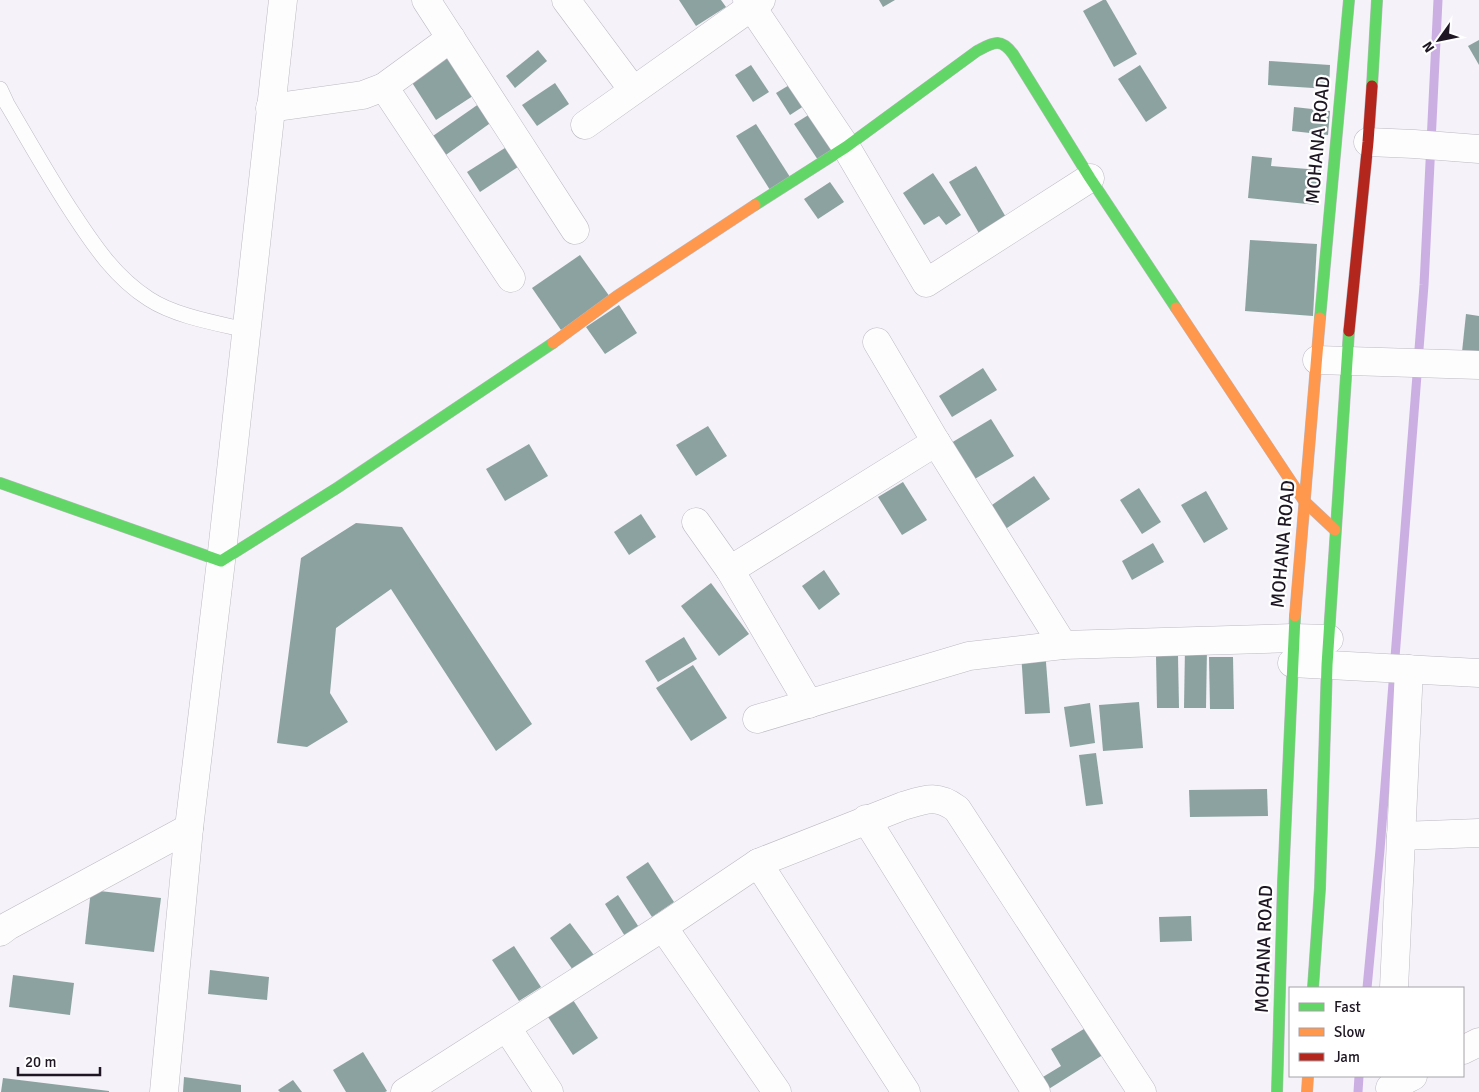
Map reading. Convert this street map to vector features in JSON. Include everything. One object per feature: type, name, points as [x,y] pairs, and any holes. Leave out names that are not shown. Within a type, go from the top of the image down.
[{"type":"street","points":[[164,1092],[189,828],[221,561],[283,0]]},
{"type":"street","points":[[426,0],[575,230]]},
{"type":"street","points":[[566,0],[632,90]]},
{"type":"street","name":"MOHANA ROAD","points":[[1277,1092],[1283,883],[1293,650],[1304,501],[1349,0]]},
{"type":"street","points":[[1313,987],[1320,888],[1328,652],[1335,530],[1346,361],[1368,142],[1377,0]]},
{"type":"street","points":[[585,125],[753,2],[846,147],[926,283],[1090,178]]},
{"type":"street","points":[[270,108],[362,95],[384,87],[451,38]]},
{"type":"street","points":[[221,561],[337,488],[554,342],[617,296],[721,226],[846,147],[977,51],[994,42],[1001,42],[1008,46],[1090,178],[1304,501],[1335,530]]},
{"type":"street","points":[[384,87],[511,278]]},
{"type":"street","points":[[1368,142],[1479,149]]},
{"type":"street","points":[[877,342],[936,442],[1063,645]]},
{"type":"street","points":[[1317,360],[1479,365]]},
{"type":"street","points":[[730,570],[936,442]]},
{"type":"street","points":[[0,483],[221,561]]},
{"type":"street","points":[[696,522],[730,570],[809,704]]},
{"type":"street","points":[[757,719],[969,656],[1063,645],[1328,652],[1363,667],[1479,673]]},
{"type":"street","points":[[1394,987],[1401,836],[1404,669]]},
{"type":"street","points":[[405,1092],[662,928],[758,863],[866,819],[928,799],[940,799],[957,809],[1142,1092]]},
{"type":"street","points":[[866,819],[1036,1092]]},
{"type":"street","points":[[0,932],[16,921],[189,828]]},
{"type":"street","points":[[1401,836],[1479,832]]},
{"type":"street","points":[[758,863],[906,1092]]},
{"type":"street","points":[[662,928],[777,1092]]},
{"type":"street","points":[[507,1028],[549,1092]]},
{"type":"street","points":[[1464,1050],[1479,1042]]},
{"type":"street","points":[[1307,1092],[1308,1077]]},
{"type":"lane","points":[[0,89],[61,194],[92,242],[117,274],[150,300],[184,315],[246,330]]},
{"type":"building","points":[[679,0],[721,0],[726,7],[696,26]]},
{"type":"building","points":[[879,0],[895,0],[883,7]]},
{"type":"building","points":[[1106,0],[1137,54],[1114,67],[1083,11]]},
{"type":"building","points":[[1479,40],[1479,65],[1468,46]]},
{"type":"building","points":[[538,50],[547,61],[515,88],[506,76]]},
{"type":"building","points":[[453,54],[479,92],[436,120],[411,81]]},
{"type":"building","points":[[1269,61],[1330,65],[1329,89],[1268,85]]},
{"type":"building","points":[[751,65],[769,92],[753,102],[735,75]]},
{"type":"building","points":[[1140,65],[1167,108],[1146,122],[1118,79]]},
{"type":"building","points":[[796,81],[810,102],[790,115],[776,93]]},
{"type":"building","points":[[555,83],[569,104],[537,126],[522,105]]},
{"type":"building","points":[[483,101],[496,119],[443,157],[430,138]]},
{"type":"building","points":[[1294,107],[1330,111],[1328,135],[1292,131]]},
{"type":"building","points":[[818,109],[844,147],[820,163],[794,124]]},
{"type":"building","points":[[756,124],[790,177],[770,190],[736,136]]},
{"type":"building","points":[[511,144],[524,163],[480,192],[467,172]]},
{"type":"building","points":[[1252,156],[1272,158],[1271,166],[1320,170],[1317,205],[1248,198]]},
{"type":"building","points":[[976,166],[1007,219],[980,235],[949,182]]},
{"type":"building","points":[[933,173],[961,215],[946,225],[939,216],[924,225],[903,193]]},
{"type":"building","points":[[830,182],[844,202],[818,219],[804,199]]},
{"type":"building","points":[[1250,240],[1317,244],[1313,316],[1245,311]]},
{"type":"building","points":[[580,255],[610,297],[561,330],[532,288]]},
{"type":"building","points":[[619,305],[637,333],[605,354],[586,327]]},
{"type":"building","points":[[1466,314],[1479,316],[1479,354],[1462,352]]},
{"type":"building","points":[[983,368],[997,390],[952,417],[939,396]]},
{"type":"building","points":[[991,419],[1014,456],[973,480],[951,443]]},
{"type":"building","points":[[708,426],[727,456],[696,476],[676,445]]},
{"type":"building","points":[[529,444],[548,476],[505,501],[486,469]]},
{"type":"building","points":[[1034,476],[1050,499],[1004,530],[989,507]]},
{"type":"building","points":[[903,482],[927,520],[902,535],[878,497]]},
{"type":"building","points":[[1139,488],[1161,522],[1142,534],[1120,500]]},
{"type":"building","points":[[1206,491],[1228,529],[1204,543],[1181,505]]},
{"type":"building","points":[[641,514],[656,537],[629,555],[614,532]]},
{"type":"building","points":[[356,523],[402,527],[532,724],[496,751],[391,589],[336,628],[330,693],[348,722],[307,747],[277,743],[301,558]]},
{"type":"building","points":[[1153,543],[1164,562],[1132,580],[1122,561]]},
{"type":"building","points":[[824,570],[840,594],[819,610],[802,586]]},
{"type":"building","points":[[711,583],[749,634],[719,656],[681,606]]},
{"type":"building","points":[[684,637],[697,659],[658,682],[645,661]]},
{"type":"building","points":[[1185,647],[1207,647],[1206,708],[1184,708]]},
{"type":"building","points":[[1045,650],[1050,713],[1025,714],[1021,652]]},
{"type":"building","points":[[1156,656],[1178,656],[1179,708],[1157,708]]},
{"type":"building","points":[[1209,657],[1233,657],[1234,709],[1210,709]]},
{"type":"building","points":[[693,665],[727,718],[691,741],[656,688]]},
{"type":"building","points":[[1139,702],[1143,748],[1103,751],[1099,705]]},
{"type":"building","points":[[1090,703],[1095,743],[1070,747],[1064,707]]},
{"type":"building","points":[[1096,753],[1103,804],[1086,806],[1079,755]]},
{"type":"building","points":[[1267,789],[1268,816],[1190,817],[1189,790]]},
{"type":"building","points":[[648,862],[674,902],[652,917],[626,877]]},
{"type":"building","points":[[91,890],[161,898],[154,952],[85,944]]},
{"type":"building","points":[[618,895],[642,932],[628,941],[605,904]]},
{"type":"building","points":[[1191,916],[1192,941],[1160,942],[1159,917]]},
{"type":"building","points":[[570,923],[599,962],[578,977],[550,938]]},
{"type":"building","points":[[514,946],[541,987],[519,1001],[492,960]]},
{"type":"building","points":[[210,970],[269,977],[267,1000],[208,994]]},
{"type":"building","points":[[13,975],[74,983],[70,1015],[9,1007]]},
{"type":"building","points":[[573,1000],[598,1038],[573,1055],[548,1017]]},
{"type":"building","points":[[1092,1024],[1109,1051],[1044,1092],[1033,1083],[1061,1066],[1051,1049]]},
{"type":"building","points":[[363,1052],[387,1091],[346,1092],[333,1070]]},
{"type":"building","points":[[184,1077],[241,1085],[241,1092],[183,1092]]},
{"type":"building","points":[[3,1078],[109,1091],[109,1092],[1,1092]]},
{"type":"building","points":[[293,1080],[302,1092],[280,1092],[278,1090]]},
{"type":"waterway","points":[[1367,987],[1380,850],[1424,285],[1438,0]]},
{"type":"waterway","points":[[1358,1092],[1359,1077]]},
{"type":"traffic: fast","points":[[1320,318],[1349,0]]},
{"type":"traffic: fast","points":[[1372,86],[1377,0]]},
{"type":"traffic: fast","points":[[755,205],[846,147],[977,51],[992,44],[1000,43],[1013,54],[1090,178],[1176,308]]},
{"type":"traffic: fast","points":[[1313,987],[1320,888],[1327,665],[1349,331]]},
{"type":"traffic: fast","points":[[0,483],[221,561],[337,488],[553,343]]},
{"type":"traffic: fast","points":[[1277,1092],[1283,883],[1295,616]]},
{"type":"traffic: slow","points":[[553,343],[617,296],[755,205]]},
{"type":"traffic: slow","points":[[1176,308],[1304,501],[1335,530]]},
{"type":"traffic: slow","points":[[1295,616],[1320,318]]},
{"type":"traffic: slow","points":[[1307,1092],[1308,1077]]},
{"type":"traffic: jam","points":[[1349,331],[1372,86]]}]
